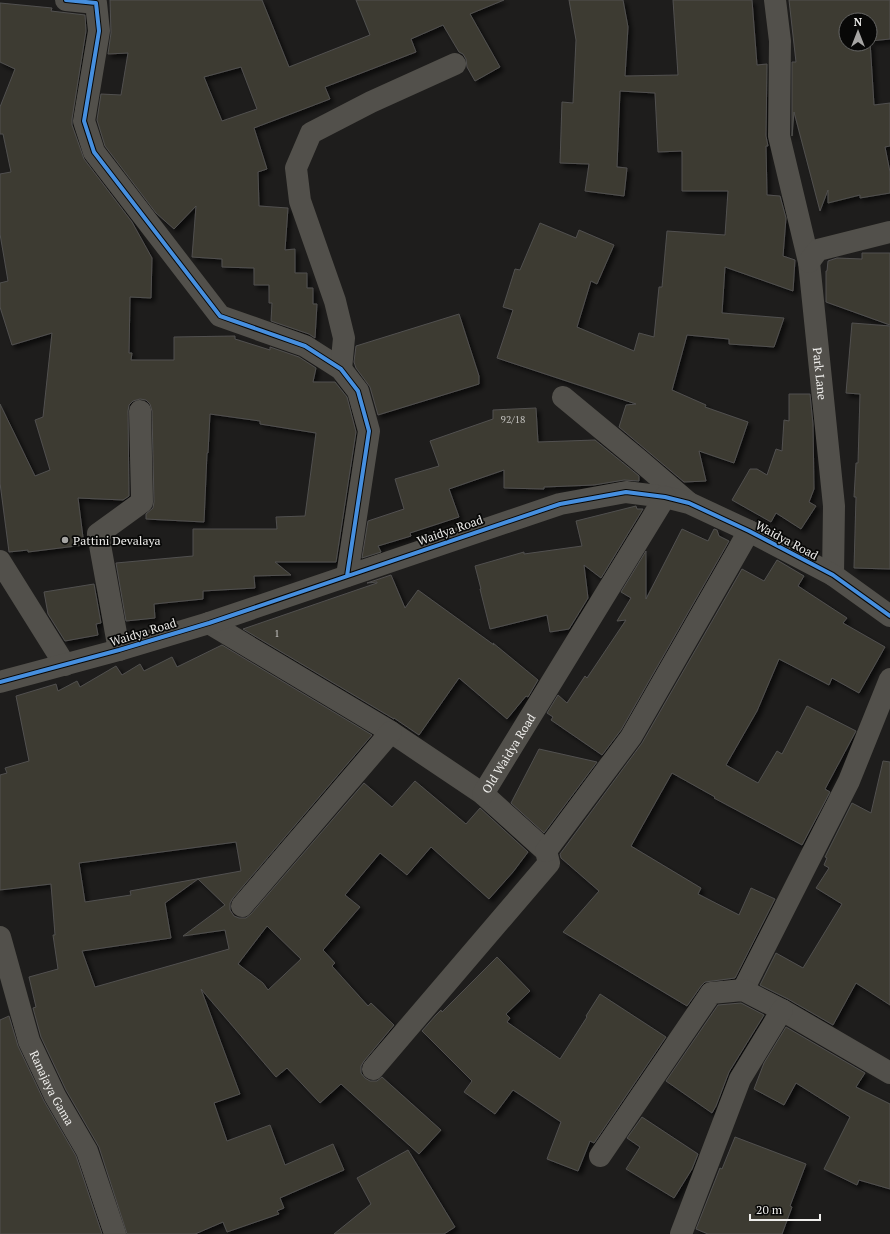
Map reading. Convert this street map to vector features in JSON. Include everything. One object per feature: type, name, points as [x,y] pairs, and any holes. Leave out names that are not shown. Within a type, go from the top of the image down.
[{"type":"street","points":[[66,0],[96,3],[99,31],[84,121],[94,152],[220,316],[305,346],[341,369],[358,391],[369,431],[347,576]]},
{"type":"street","name":"Park Lane","points":[[775,0],[780,40],[779,136],[809,262],[834,506],[833,575]]},
{"type":"street","points":[[341,369],[344,338],[336,301],[300,200],[296,168],[311,133],[371,102],[455,64]]},
{"type":"street","points":[[809,262],[818,250],[890,232]]},
{"type":"street","points":[[563,397],[640,460],[688,503]]},
{"type":"street","points":[[119,650],[98,534],[142,502],[140,411]]},
{"type":"street","name":"Waidya Road","points":[[0,682],[119,650],[209,623],[560,504],[626,492],[665,497],[688,503],[749,531],[833,575],[890,616]]},
{"type":"street","name":"Old Waidya Road","points":[[209,623],[391,732],[483,794],[665,497]]},
{"type":"street","points":[[546,851],[631,737],[749,531]]},
{"type":"street","points":[[0,561],[65,665]]},
{"type":"street","points":[[743,990],[849,781],[890,679]]},
{"type":"street","points":[[242,906],[391,732]]},
{"type":"street","points":[[373,1069],[549,863],[546,851],[483,794]]},
{"type":"street","name":"Ranajaya Gama","points":[[0,937],[29,1041],[55,1096],[87,1151],[115,1234]]},
{"type":"street","points":[[600,1156],[711,993],[743,990],[782,1010],[890,1073]]},
{"type":"street","points":[[681,1234],[740,1079],[782,1010]]},
{"type":"building","points":[[110,0],[262,0],[289,67],[370,35],[356,0],[504,0],[470,14],[500,67],[475,81],[467,67],[466,59],[463,54],[459,52],[443,25],[411,39],[416,52],[325,87],[330,99],[254,128],[267,169],[258,172],[259,206],[288,208],[285,250],[295,249],[295,273],[307,273],[307,288],[313,288],[313,304],[317,304],[315,338],[309,334],[271,321],[272,303],[269,303],[269,285],[254,285],[254,268],[222,267],[222,259],[192,257],[196,206],[174,229],[156,213],[105,146],[97,120],[101,94],[121,95],[128,53],[108,54],[111,33]],"holes":[[[241,67],[257,109],[222,121],[204,77]]]},
{"type":"building","points":[[569,0],[623,0],[628,27],[625,76],[678,75],[673,0],[752,0],[757,65],[767,64],[767,195],[780,196],[786,218],[783,256],[795,260],[793,291],[725,267],[722,313],[784,318],[774,347],[729,344],[729,339],[687,335],[672,390],[706,405],[705,407],[748,422],[734,463],[699,451],[706,481],[684,482],[619,427],[626,405],[636,404],[497,358],[513,310],[503,307],[515,269],[520,270],[540,223],[576,238],[579,230],[614,245],[597,284],[591,281],[577,327],[634,351],[639,333],[654,337],[659,287],[662,287],[667,231],[725,235],[728,191],[682,191],[682,151],[658,152],[655,93],[620,91],[617,167],[627,168],[624,196],[585,191],[589,164],[560,163],[562,102],[573,103],[576,40]]},
{"type":"building","points":[[789,0],[890,0],[890,39],[878,40],[878,12],[838,12],[838,52],[871,52],[874,105],[890,103],[890,146],[885,147],[890,172],[890,193],[860,198],[860,195],[828,203],[828,190],[820,211],[794,112],[792,136],[792,62],[796,62]]},
{"type":"building","points":[[0,3],[52,8],[51,11],[85,15],[86,31],[72,125],[84,159],[132,222],[152,258],[151,298],[130,297],[129,353],[132,353],[131,360],[174,360],[174,337],[235,336],[235,339],[270,350],[270,347],[299,357],[316,368],[313,382],[335,382],[347,397],[356,432],[336,562],[275,562],[291,575],[254,576],[255,588],[203,591],[203,599],[154,604],[155,618],[126,621],[116,563],[193,556],[193,529],[277,529],[276,517],[305,516],[316,433],[260,424],[260,421],[210,414],[204,522],[146,519],[146,514],[153,508],[154,502],[152,411],[150,404],[146,400],[140,399],[133,401],[129,405],[128,411],[129,496],[123,500],[78,498],[84,545],[28,552],[28,550],[9,552],[0,483],[0,404],[35,476],[50,470],[35,420],[43,417],[52,333],[12,345],[0,307],[0,283],[8,281],[0,234],[0,174],[11,172],[3,134],[0,134],[0,107],[15,69],[0,62]]},
{"type":"building","points":[[862,253],[890,253],[890,325],[826,302],[826,271],[828,261],[837,258],[862,259]]},
{"type":"building","points":[[459,314],[479,376],[479,384],[378,415],[370,387],[356,368],[354,362],[356,346]]},
{"type":"building","points":[[852,323],[890,326],[890,569],[854,568],[856,497],[854,497],[856,463],[858,463],[860,394],[846,393]]},
{"type":"building","points":[[789,394],[810,394],[813,424],[814,489],[809,502],[816,506],[801,529],[776,513],[771,522],[732,500],[750,469],[757,469],[767,475],[776,449],[782,451],[784,420],[789,421]]},
{"type":"building","points":[[536,408],[538,442],[595,440],[639,476],[639,481],[624,480],[594,485],[544,487],[544,489],[504,488],[504,470],[449,489],[459,517],[410,533],[411,536],[378,546],[381,552],[362,558],[368,521],[404,509],[395,479],[439,466],[430,441],[493,419],[493,410]]},
{"type":"building","points":[[636,506],[637,509],[643,509],[601,578],[584,565],[588,598],[569,629],[550,632],[547,615],[490,629],[475,566],[524,552],[524,554],[582,546],[576,521]]},
{"type":"building","points":[[682,529],[708,541],[714,529],[717,530],[719,536],[729,541],[621,730],[602,755],[551,720],[553,717],[547,713],[558,695],[567,703],[585,676],[587,678],[626,620],[617,621],[631,598],[621,592],[646,551],[646,599]]},
{"type":"building","points":[[777,560],[804,576],[798,586],[847,618],[843,623],[885,647],[859,693],[832,678],[829,685],[779,659],[757,711],[726,765],[758,783],[777,751],[782,754],[807,706],[856,731],[825,789],[830,792],[802,845],[714,798],[715,797],[672,773],[631,846],[701,888],[698,894],[739,915],[751,888],[775,899],[735,978],[705,982],[687,1006],[563,932],[599,891],[561,858],[560,854],[642,743],[742,569],[764,581]]},
{"type":"building","points":[[391,575],[405,608],[418,590],[494,645],[493,643],[538,680],[528,697],[526,696],[507,719],[459,678],[419,735],[394,718],[243,629],[377,583],[367,583]]},
{"type":"building","points":[[94,584],[101,623],[96,624],[98,635],[65,641],[48,614],[44,592]]},
{"type":"building","points":[[222,645],[372,735],[233,898],[230,903],[230,910],[234,916],[246,918],[251,914],[364,783],[392,807],[415,781],[466,824],[480,808],[528,852],[513,872],[489,899],[431,847],[407,875],[380,853],[345,895],[360,907],[323,950],[335,963],[332,966],[368,1006],[371,1003],[394,1025],[364,1061],[361,1066],[361,1073],[370,1081],[377,1081],[382,1077],[441,1130],[419,1154],[341,1084],[320,1103],[287,1068],[276,1077],[201,989],[240,1094],[214,1103],[227,1141],[270,1125],[285,1165],[333,1144],[344,1170],[280,1198],[284,1208],[277,1211],[279,1214],[227,1232],[223,1222],[195,1234],[127,1234],[99,1147],[66,1090],[41,1037],[33,1008],[36,1007],[29,977],[58,969],[53,935],[55,935],[51,884],[0,890],[0,775],[7,773],[5,768],[29,761],[16,696],[56,684],[58,691],[77,681],[80,687],[116,666],[122,675],[140,664],[144,671],[172,657],[177,667]],"holes":[[[236,842],[241,871],[130,891],[131,895],[85,902],[79,863]],[[198,879],[225,905],[183,936],[225,930],[229,949],[95,987],[82,951],[171,938],[165,903]],[[267,926],[301,959],[268,990],[263,983],[238,964]]]},
{"type":"building","points":[[539,749],[597,762],[544,833],[511,803]]},
{"type":"building","points":[[883,761],[890,762],[890,1005],[856,983],[833,1025],[760,985],[776,953],[803,968],[842,904],[816,888],[829,868],[824,865],[827,858],[825,857],[852,803],[871,813]]},
{"type":"building","points":[[497,957],[530,991],[506,1014],[510,1018],[507,1022],[560,1059],[600,994],[666,1037],[594,1143],[590,1141],[578,1171],[547,1159],[561,1122],[513,1090],[495,1114],[464,1092],[472,1081],[422,1031],[441,1010],[442,1012]]},
{"type":"building","points":[[741,1003],[764,1015],[729,1072],[712,1113],[666,1081],[718,1005]]},
{"type":"building","points":[[9,1016],[18,1046],[44,1101],[76,1156],[102,1234],[0,1234],[0,1020]]},
{"type":"building","points":[[786,1027],[865,1073],[856,1087],[890,1104],[890,1189],[859,1180],[857,1185],[824,1169],[850,1117],[796,1083],[784,1105],[754,1089],[764,1063]]},
{"type":"building","points":[[642,1117],[698,1154],[692,1169],[674,1198],[626,1169],[640,1147],[627,1138]]},
{"type":"building","points":[[735,1137],[806,1164],[790,1206],[792,1207],[782,1234],[708,1234],[696,1229],[720,1168],[722,1169]]},
{"type":"building","points":[[408,1150],[455,1227],[444,1234],[334,1234],[371,1204],[357,1178]]},
{"type":"cycle path","points":[[66,0],[96,3],[99,31],[84,121],[94,152],[220,316],[305,346],[341,369],[358,391],[369,431],[347,576]]},
{"type":"cycle path","points":[[0,682],[119,650],[209,623],[560,504],[626,492],[665,497],[689,503],[749,531],[833,575],[890,616]]},
{"type":"place","name":"Pattini Devalaya","points":[[65,540]]}]
